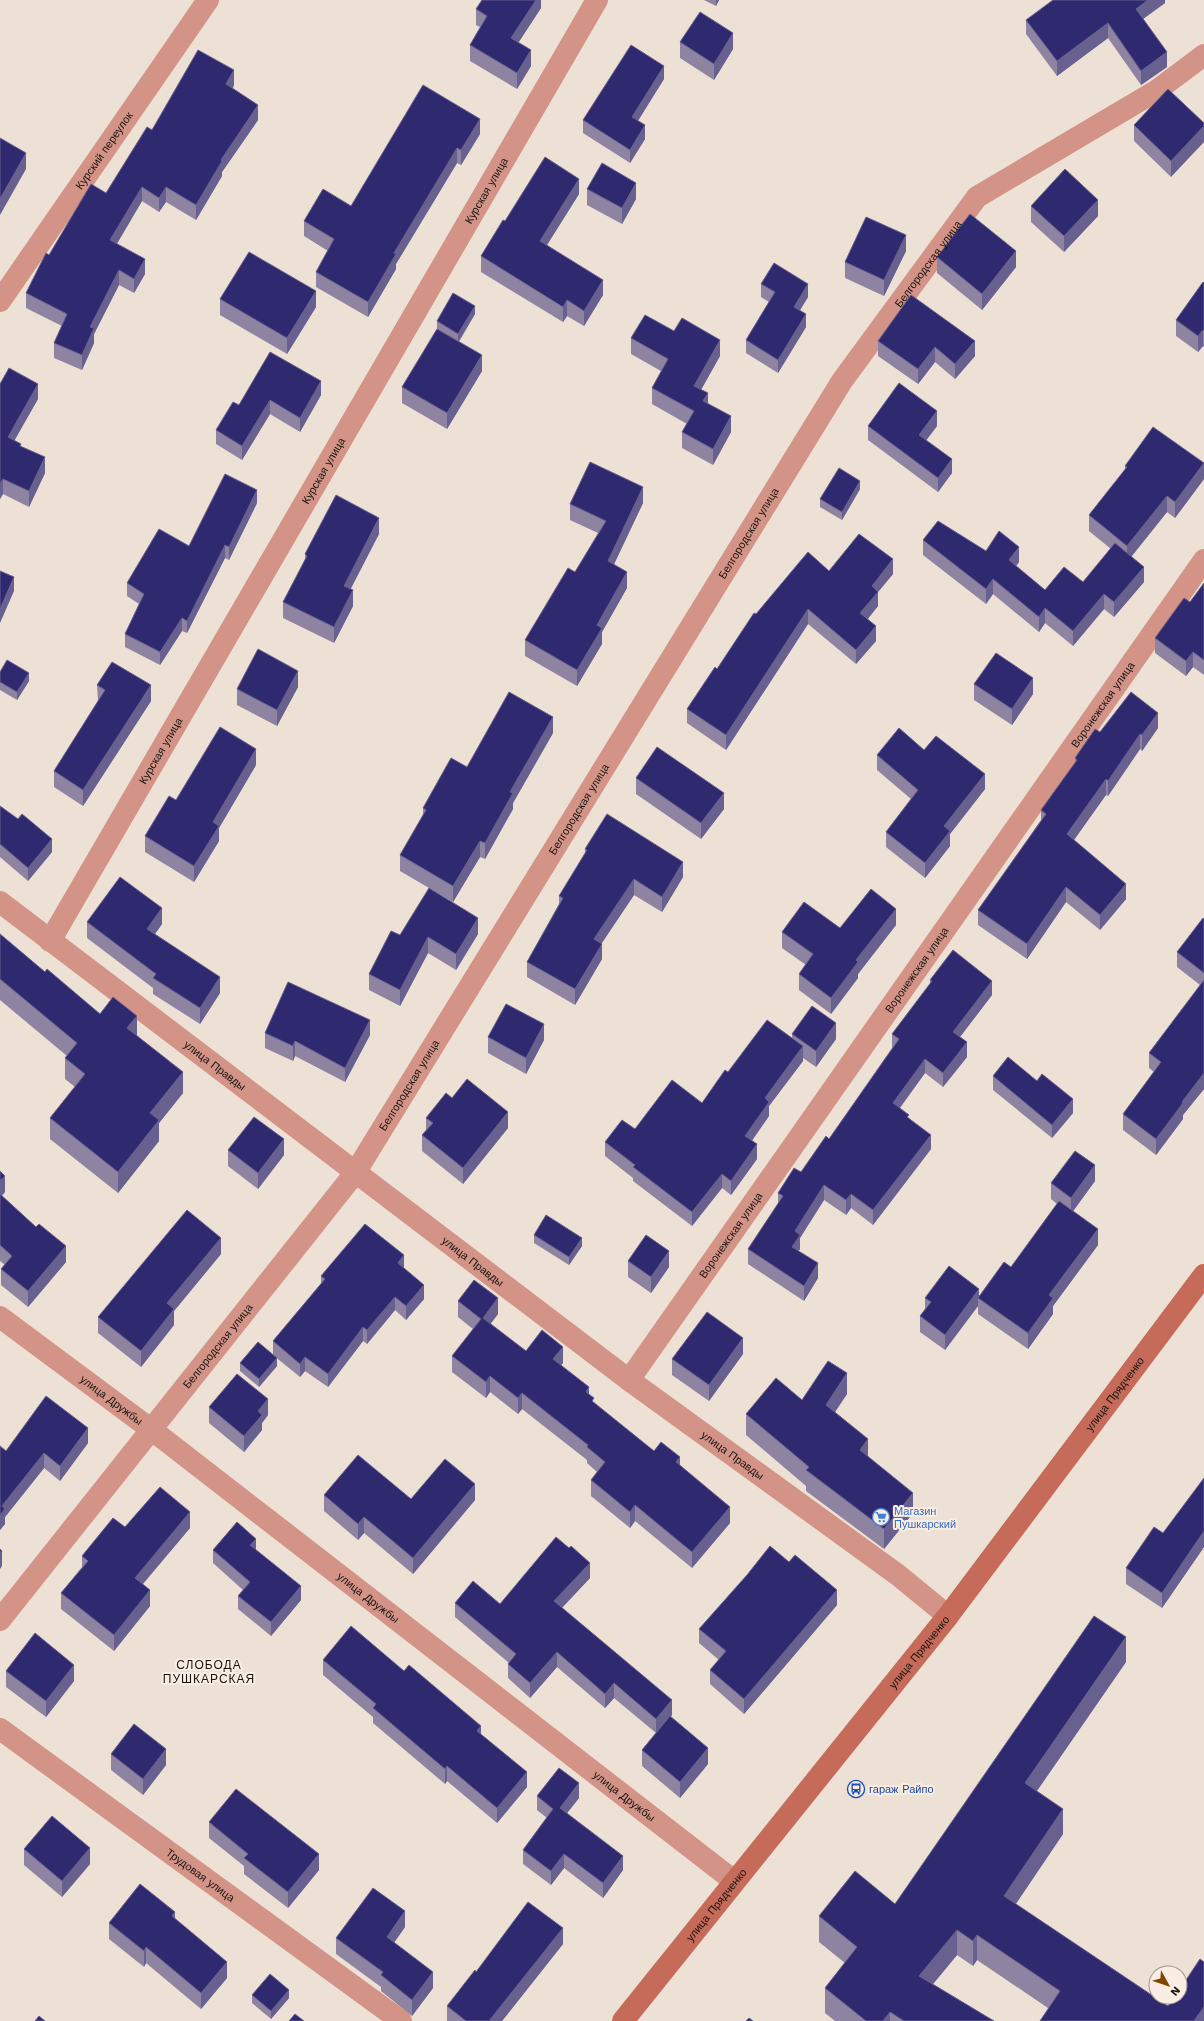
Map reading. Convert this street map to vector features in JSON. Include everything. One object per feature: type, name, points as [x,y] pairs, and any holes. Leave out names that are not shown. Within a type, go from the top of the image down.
[{"type":"main road","name":"улица Прядченко","points":[[624,2021],[734,1880],[948,1616],[1204,1275]]},
{"type":"street","name":"Курский переулок","points":[[0,301],[208,0]]},
{"type":"street","name":"Курская улица","points":[[50,941],[597,0]]},
{"type":"street","name":"Белгородская улица","points":[[0,1620],[355,1174],[842,380],[977,197],[1156,91],[1204,55]]},
{"type":"street","name":"Воронежская улица","points":[[629,1380],[1204,560]]},
{"type":"street","name":"улица Правды","points":[[0,902],[355,1174],[629,1380],[898,1575],[948,1616]]},
{"type":"street","name":"улица Дружбы","points":[[0,1316],[152,1430],[734,1880]]},
{"type":"street","name":"Трудовая улица","points":[[0,1729],[401,2021]]},
{"type":"building","points":[[482,0],[536,0],[511,38],[531,50],[517,73],[470,45],[487,16],[476,9]]},
{"type":"building","points":[[1053,0],[1148,0],[1136,9],[1167,52],[1141,71],[1108,23],[1057,61],[1026,20]]},
{"type":"building","points":[[700,12],[733,33],[714,64],[680,42]]},
{"type":"building","points":[[631,45],[664,66],[632,117],[645,125],[630,150],[583,120]]},
{"type":"building","points":[[198,50],[234,70],[226,84],[258,105],[221,160],[222,161],[196,205],[166,187],[159,198],[142,187],[110,240],[145,259],[134,279],[119,270],[90,327],[94,328],[82,355],[54,343],[67,314],[26,293],[46,253],[49,255],[91,184],[106,193],[147,127],[152,130]]},
{"type":"building","points":[[423,85],[480,119],[461,150],[457,148],[394,253],[396,254],[368,302],[316,272],[334,239],[304,221],[323,189],[351,206]]},
{"type":"building","points":[[1168,89],[1204,123],[1204,126],[1171,161],[1134,125]]},
{"type":"building","points":[[0,138],[26,153],[0,199]]},
{"type":"building","points":[[545,157],[579,179],[540,241],[603,280],[584,311],[567,300],[563,307],[481,256]]},
{"type":"building","points":[[602,163],[636,183],[622,208],[587,189]]},
{"type":"building","points":[[1065,169],[1098,200],[1064,236],[1031,206]]},
{"type":"building","points":[[970,214],[1016,251],[982,294],[937,257]]},
{"type":"building","points":[[866,217],[906,235],[884,280],[845,262]]},
{"type":"building","points":[[249,252],[316,291],[287,338],[220,299]]},
{"type":"building","points":[[774,263],[808,284],[794,307],[806,314],[778,360],[746,340],[775,292],[761,284]]},
{"type":"building","points":[[1203,282],[1204,331],[1203,330],[1198,336],[1176,320]]},
{"type":"building","points":[[453,293],[475,306],[458,334],[437,321]]},
{"type":"building","points":[[911,295],[975,341],[955,364],[935,347],[918,369],[878,341]]},
{"type":"building","points":[[645,315],[674,331],[682,318],[720,340],[694,386],[708,393],[703,401],[731,416],[713,449],[682,432],[694,411],[652,388],[668,359],[631,338]]},
{"type":"building","points":[[437,329],[482,355],[447,413],[402,387]]},
{"type":"building","points":[[270,352],[321,381],[300,418],[270,400],[242,446],[216,430],[233,402],[239,405]]},
{"type":"building","points":[[9,368],[38,384],[8,437],[21,444],[20,446],[45,457],[29,491],[3,479],[0,484],[0,384]]},
{"type":"building","points":[[899,383],[937,411],[919,435],[952,459],[938,478],[868,426]]},
{"type":"building","points":[[1153,427],[1204,463],[1175,502],[1167,496],[1127,546],[1089,515],[1127,467],[1125,466]]},
{"type":"building","points":[[590,462],[643,487],[608,561],[627,572],[597,625],[602,628],[577,670],[525,640],[568,568],[575,572],[606,521],[570,504]]},
{"type":"building","points":[[839,468],[860,481],[842,512],[820,499]]},
{"type":"building","points":[[225,474],[257,490],[229,547],[225,545],[187,621],[182,618],[160,652],[125,634],[144,594],[127,583],[159,529],[189,546]]},
{"type":"building","points":[[336,495],[379,518],[344,586],[353,590],[334,627],[283,602],[307,556],[305,554]]},
{"type":"building","points":[[938,521],[986,551],[999,531],[1019,547],[1009,560],[1045,590],[1064,567],[1083,582],[1115,543],[1144,567],[1114,602],[1104,594],[1073,631],[1045,608],[1039,617],[993,579],[986,589],[923,540]]},
{"type":"building","points":[[859,534],[893,559],[872,586],[878,592],[860,613],[876,626],[856,650],[808,609],[726,735],[687,709],[715,667],[717,669],[754,613],[756,614],[808,552],[829,571]]},
{"type":"building","points":[[0,571],[14,577],[0,609]]},
{"type":"building","points":[[1204,583],[1204,660],[1193,652],[1186,661],[1155,638],[1184,598],[1190,602]]},
{"type":"building","points":[[258,649],[298,671],[277,710],[237,689]]},
{"type":"building","points":[[996,653],[1033,678],[1012,709],[974,684]]},
{"type":"building","points":[[7,660],[29,673],[17,692],[0,682],[0,672]]},
{"type":"building","points":[[112,662],[151,685],[83,790],[54,771],[105,690],[97,685]]},
{"type":"building","points":[[509,692],[553,717],[510,792],[513,793],[485,843],[480,841],[453,886],[400,855],[426,810],[423,808],[451,758],[467,767]]},
{"type":"building","points":[[1131,692],[1158,713],[1142,735],[1140,734],[1108,781],[1106,779],[1067,834],[1126,884],[1100,915],[1066,887],[1027,944],[978,910],[1046,814],[1041,810],[1077,760],[1075,758],[1095,729],[1100,732]]},
{"type":"building","points":[[220,727],[256,749],[213,822],[219,826],[194,866],[145,836],[169,796],[176,800]]},
{"type":"building","points":[[899,728],[924,750],[936,736],[985,774],[944,826],[950,831],[925,863],[886,832],[918,790],[877,755]]},
{"type":"building","points":[[657,747],[724,793],[701,823],[636,778]]},
{"type":"building","points":[[0,806],[18,819],[22,814],[52,839],[28,868],[0,844]]},
{"type":"building","points":[[607,814],[683,862],[662,897],[634,879],[594,939],[602,944],[575,989],[527,962],[563,898],[559,896],[587,850],[585,849]]},
{"type":"building","points":[[120,877],[162,908],[147,929],[220,977],[200,1008],[153,978],[156,974],[87,922]]},
{"type":"building","points":[[429,888],[478,918],[456,954],[428,937],[400,990],[369,974],[391,931],[400,935]]},
{"type":"building","points":[[871,889],[896,909],[856,960],[858,962],[831,998],[799,974],[813,954],[782,932],[804,902],[840,928]]},
{"type":"building","points":[[1203,918],[1204,919],[1204,973],[1177,952]]},
{"type":"building","points":[[0,934],[45,972],[47,969],[100,1014],[113,997],[137,1016],[127,1028],[183,1072],[150,1113],[159,1120],[118,1172],[50,1118],[85,1074],[65,1058],[77,1043],[0,979]]},
{"type":"building","points":[[953,950],[992,981],[953,1032],[967,1042],[943,1073],[925,1059],[893,1103],[909,1115],[907,1117],[931,1135],[873,1210],[851,1194],[846,1200],[824,1185],[795,1231],[800,1235],[792,1247],[818,1263],[804,1286],[748,1249],[783,1196],[778,1193],[794,1168],[801,1172],[826,1136],[829,1139],[899,1039],[892,1034],[932,981],[930,980]]},
{"type":"building","points":[[1204,980],[1204,1073],[1156,1139],[1123,1114],[1161,1062],[1149,1053]]},
{"type":"building","points":[[288,982],[370,1020],[345,1068],[295,1041],[293,1046],[265,1033]]},
{"type":"building","points":[[506,1004],[544,1024],[526,1058],[488,1037]]},
{"type":"building","points":[[812,1006],[836,1023],[816,1051],[792,1034]]},
{"type":"building","points":[[767,1020],[803,1046],[765,1098],[769,1102],[745,1136],[757,1144],[731,1181],[722,1174],[692,1212],[633,1167],[635,1165],[605,1142],[622,1120],[635,1129],[672,1080],[702,1103],[725,1070],[728,1072]]},
{"type":"building","points":[[1008,1057],[1037,1081],[1042,1074],[1073,1099],[1052,1125],[993,1076]]},
{"type":"building","points":[[467,1079],[508,1112],[463,1168],[422,1135],[433,1123],[426,1118],[446,1093],[452,1098]]},
{"type":"building","points":[[254,1117],[284,1139],[258,1173],[228,1150]]},
{"type":"building","points":[[1075,1151],[1095,1165],[1071,1198],[1051,1183]]},
{"type":"building","points":[[0,1171],[5,1176],[0,1181]]},
{"type":"building","points":[[0,1194],[36,1227],[39,1224],[66,1246],[28,1291],[1,1269],[12,1256],[0,1245]]},
{"type":"building","points":[[1059,1201],[1098,1229],[1049,1295],[1053,1298],[1028,1333],[978,1298],[1004,1262],[1011,1267]]},
{"type":"building","points":[[187,1210],[221,1238],[167,1303],[174,1309],[141,1351],[98,1317]]},
{"type":"building","points":[[546,1215],[582,1238],[569,1257],[534,1235]]},
{"type":"building","points":[[365,1224],[404,1255],[398,1263],[424,1285],[406,1306],[395,1297],[367,1330],[363,1327],[328,1374],[305,1357],[300,1364],[273,1341],[325,1279],[321,1276]]},
{"type":"building","points":[[646,1235],[669,1251],[651,1277],[628,1261]]},
{"type":"building","points":[[949,1266],[979,1289],[945,1335],[920,1316],[931,1302],[925,1298]]},
{"type":"building","points":[[474,1280],[498,1298],[483,1318],[526,1351],[542,1330],[563,1347],[553,1359],[589,1387],[586,1392],[594,1398],[592,1401],[654,1451],[661,1442],[680,1457],[676,1462],[730,1507],[692,1552],[635,1505],[630,1512],[591,1480],[605,1462],[587,1447],[588,1445],[522,1393],[518,1398],[490,1376],[486,1382],[452,1356],[481,1319],[458,1301]]},
{"type":"building","points":[[707,1312],[743,1338],[709,1385],[672,1359]]},
{"type":"building","points":[[258,1342],[277,1358],[259,1379],[240,1363]]},
{"type":"building","points":[[828,1361],[847,1373],[826,1405],[868,1439],[860,1450],[913,1493],[884,1529],[806,1470],[809,1467],[746,1414],[776,1378],[802,1400]]},
{"type":"building","points":[[237,1374],[268,1399],[258,1411],[262,1415],[244,1436],[209,1407]]},
{"type":"building","points":[[46,1396],[88,1428],[60,1466],[44,1453],[2,1506],[5,1509],[0,1515],[0,1446],[6,1451]]},
{"type":"building","points":[[358,1455],[411,1499],[445,1459],[475,1484],[413,1558],[364,1517],[358,1524],[324,1495]]},
{"type":"building","points":[[1204,1478],[1204,1531],[1162,1593],[1126,1568],[1154,1527],[1163,1533]]},
{"type":"building","points":[[160,1487],[190,1512],[135,1578],[150,1590],[114,1635],[61,1593],[88,1561],[82,1556],[113,1518],[125,1527]]},
{"type":"building","points":[[237,1522],[256,1539],[250,1545],[301,1586],[271,1622],[238,1596],[250,1582],[213,1550]]},
{"type":"building","points":[[556,1537],[569,1548],[571,1546],[590,1563],[554,1601],[672,1700],[656,1719],[614,1683],[605,1694],[557,1652],[530,1683],[508,1664],[516,1654],[455,1603],[473,1581],[500,1604]]},
{"type":"building","points":[[770,1546],[789,1562],[795,1555],[837,1590],[744,1699],[710,1670],[726,1651],[699,1629],[747,1575]]},
{"type":"building","points":[[1094,1616],[1126,1637],[1025,1783],[1063,1809],[1004,1896],[1148,1993],[1148,2005],[1188,2005],[1188,1977],[1200,1959],[1204,1962],[1204,2007],[1194,2021],[1040,2021],[1060,1991],[977,1935],[973,1941],[957,1930],[919,1976],[994,2021],[904,2021],[890,2012],[883,2021],[866,2021],[825,1988],[857,1947],[819,1916],[855,1871],[895,1904]]},
{"type":"building","points":[[351,1626],[404,1671],[409,1665],[481,1726],[477,1731],[527,1772],[497,1808],[447,1766],[445,1769],[373,1708],[376,1704],[323,1660]]},
{"type":"building","points":[[35,1633],[74,1665],[46,1701],[6,1671]]},
{"type":"building","points":[[670,1716],[708,1748],[680,1782],[642,1750]]},
{"type":"building","points":[[134,1724],[166,1749],[143,1779],[111,1754]]},
{"type":"building","points":[[559,1768],[579,1783],[560,1808],[623,1856],[603,1883],[564,1854],[551,1871],[523,1850],[553,1809],[537,1796]]},
{"type":"building","points":[[236,1789],[319,1854],[288,1892],[244,1858],[248,1854],[209,1822]]},
{"type":"building","points":[[52,1816],[90,1848],[62,1881],[24,1849]]},
{"type":"building","points":[[140,1884],[175,1912],[172,1916],[227,1962],[201,1993],[146,1947],[144,1951],[109,1923]]},
{"type":"building","points":[[373,1888],[405,1911],[387,1937],[433,1972],[412,2000],[381,1975],[383,1972],[336,1938]]},
{"type":"building","points":[[528,1902],[563,1928],[489,2021],[466,2021],[447,2006],[475,1970],[476,1972]]},
{"type":"building","points":[[270,1974],[289,1990],[271,2011],[252,1995]]},
{"type":"building","points":[[295,2014],[304,2021],[289,2021]]},
{"type":"building","points":[[39,2016],[45,2021],[35,2021]]},
{"type":"building","points":[[749,2018],[753,2021],[746,2021]]},
{"type":"place","name":"Магазин Пушкарский","points":[[881,1517]]},
{"type":"place","name":"гараж Райпо","points":[[856,1789]]},
{"type":"district","name":"СЛОБОДА ПУШКАРСКАЯ","points":[[209,1672]]}]
